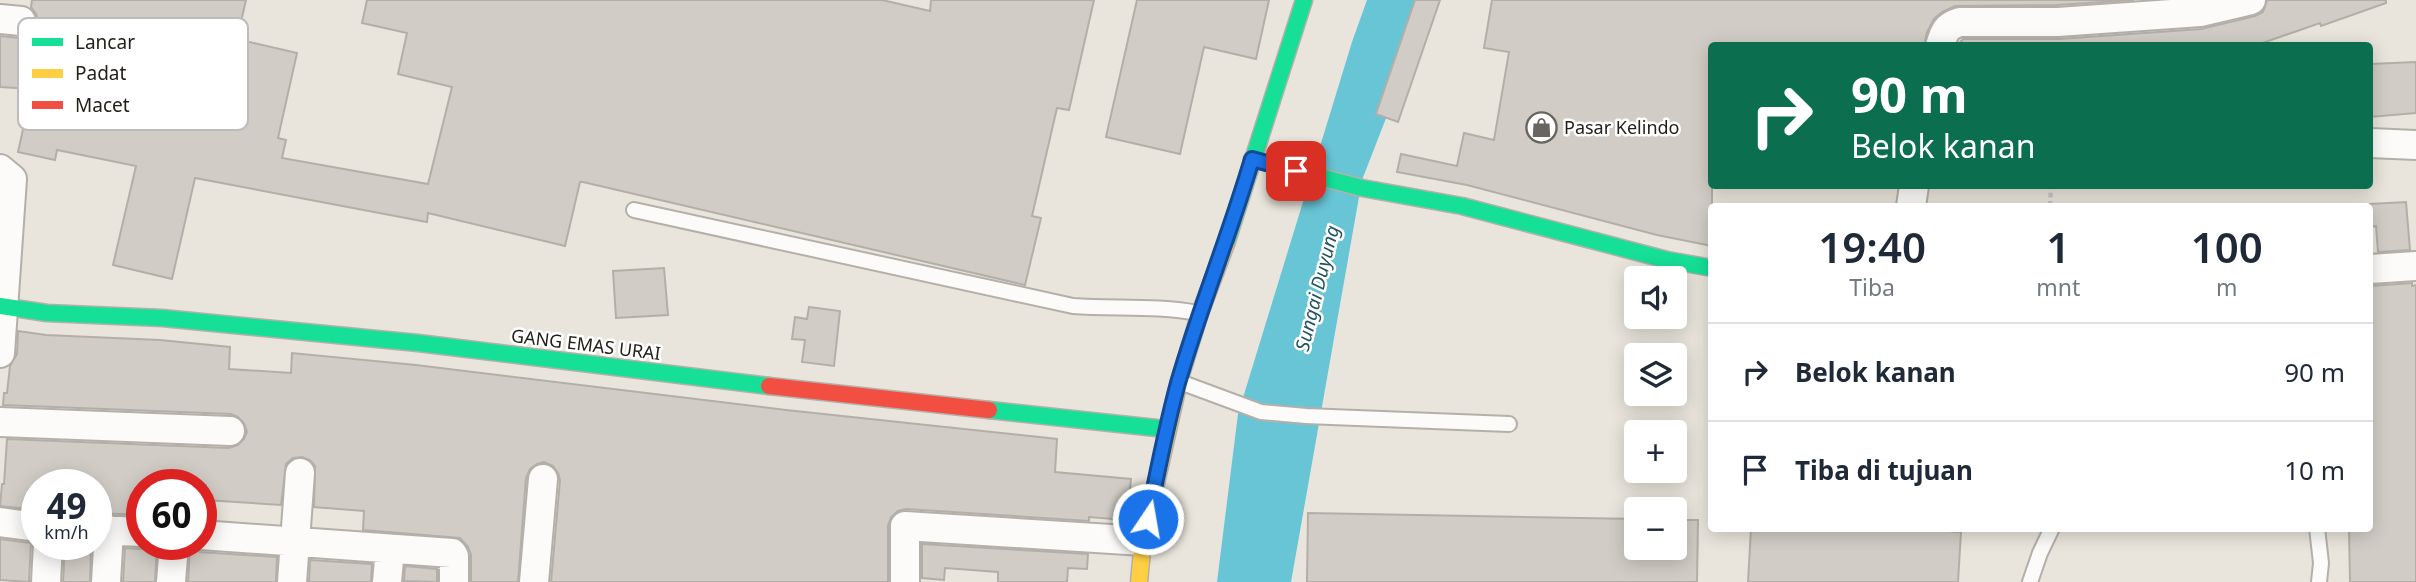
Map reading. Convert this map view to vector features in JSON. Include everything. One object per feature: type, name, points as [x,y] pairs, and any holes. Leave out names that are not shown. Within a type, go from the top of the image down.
[{"type":"street","points":[[1139,582],[1143,541],[1166,429],[1179,381],[1291,48],[1304,0]]},
{"type":"street","points":[[1941,42],[1949,25],[1960,22],[2059,22],[2188,13],[2251,0]]},
{"type":"street","points":[[2373,143],[2416,145]]},
{"type":"street","points":[[1252,159],[1362,188],[1462,206],[1667,260],[1708,267]]},
{"type":"street","points":[[0,353],[6,174]]},
{"type":"street","points":[[2373,269],[2416,266]]},
{"type":"street","name":"GANG EMAS URAI","points":[[1,306],[47,313],[162,318],[418,343],[788,388],[1166,429]]},
{"type":"street","points":[[0,422],[230,431]]},
{"type":"street","points":[[292,582],[300,473]]},
{"type":"street","points":[[534,582],[543,479]]},
{"type":"street","points":[[0,522],[21,525]]},
{"type":"street","points":[[905,582],[905,526],[1143,541]]},
{"type":"street","points":[[217,536],[452,553],[454,582]]},
{"type":"street","points":[[387,582],[390,549]]},
{"type":"street","points":[[46,582],[47,560]]},
{"type":"street","points":[[105,560],[106,582]]},
{"type":"street","points":[[171,582],[173,560]]},
{"type":"lane","points":[[634,210],[1073,306],[1181,309],[1200,313]]},
{"type":"lane","points":[[1179,381],[1261,412],[1509,425]]},
{"type":"lane","points":[[2030,582],[2050,532]]},
{"type":"lane","points":[[2317,532],[2321,564],[2319,582]]},
{"type":"water","name":"Sungai Duyung","points":[[1367,0],[1432,0],[1362,180],[1291,582],[1217,582],[1238,414]]},
{"type":"building","points":[[32,0],[246,0],[242,18],[37,18],[31,7]]},
{"type":"building","points":[[367,0],[882,0],[930,11],[931,0],[1094,0],[1069,110],[1057,108],[1032,216],[1041,218],[1025,285],[583,182],[580,182],[565,246],[428,213],[427,222],[195,178],[172,279],[113,265],[136,166],[57,150],[55,160],[18,152],[23,130],[248,130],[248,42],[297,53],[278,138],[286,140],[282,158],[428,184],[452,87],[398,74],[407,33],[362,23]]},
{"type":"building","points":[[1137,0],[1269,0],[1256,59],[1204,47],[1180,154],[1106,137]]},
{"type":"building","points":[[1415,0],[1440,0],[1398,122],[1376,114]]},
{"type":"building","name":"Pasar Kelindo","points":[[1492,0],[2134,0],[2057,5],[1955,6],[1934,19],[1925,42],[1708,42],[1708,189],[1712,189],[1712,203],[1708,203],[1708,245],[1657,235],[1467,185],[1397,172],[1401,154],[1457,166],[1464,133],[1494,140],[1509,52],[1484,48]]},
{"type":"building","points":[[2267,0],[2386,0],[2386,3],[2321,26],[2320,23],[2265,42],[1960,42],[1963,39],[2059,39],[2201,29],[2263,12]]},
{"type":"building","points":[[0,36],[18,38],[18,88],[0,87]]},
{"type":"building","points":[[2416,62],[2416,113],[2373,117],[2373,64]]},
{"type":"building","points":[[2406,202],[2410,250],[2378,252],[2376,226],[2373,226],[2373,204]]},
{"type":"building","points":[[664,268],[668,315],[616,318],[613,271]]},
{"type":"building","points":[[2416,285],[2416,582],[2350,582],[2349,532],[2373,532],[2373,286]]},
{"type":"building","points":[[809,307],[840,311],[834,366],[802,362],[805,340],[792,339],[795,317],[807,319]]},
{"type":"building","points":[[18,331],[46,335],[160,340],[230,347],[229,369],[291,373],[292,353],[1057,439],[1055,472],[1131,479],[1128,509],[1125,520],[1089,517],[1089,521],[906,509],[898,511],[891,517],[888,526],[888,582],[551,582],[560,480],[553,466],[544,462],[530,469],[526,478],[518,582],[471,582],[471,555],[460,538],[363,530],[364,511],[314,507],[315,466],[302,457],[293,458],[286,464],[281,505],[217,501],[217,469],[126,469],[126,514],[112,514],[112,469],[21,469],[21,508],[0,506],[7,439],[229,448],[238,445],[247,432],[244,423],[231,414],[3,405],[10,366],[17,354]]},
{"type":"building","points":[[1308,513],[1624,519],[1624,560],[1687,560],[1687,520],[1698,520],[1697,582],[1307,582]]},
{"type":"building","points":[[1751,532],[1961,532],[1958,582],[1748,582]]},
{"type":"building","points":[[0,539],[21,542],[21,560],[30,560],[29,582],[0,580]]},
{"type":"building","points":[[922,544],[1088,554],[1087,569],[1068,568],[1067,582],[998,582],[998,572],[945,568],[944,580],[922,578]]},
{"type":"building","points":[[125,548],[126,560],[156,560],[155,582],[123,582]]},
{"type":"building","points":[[217,553],[277,557],[276,582],[188,582],[189,560],[217,560]]},
{"type":"building","points":[[64,560],[91,560],[90,582],[63,582]]},
{"type":"building","points":[[310,560],[372,564],[371,582],[309,582]]},
{"type":"building","points":[[405,566],[437,569],[437,582],[404,581]]},
{"type":"traffic: fast","points":[[1226,244],[1304,0]]},
{"type":"traffic: fast","points":[[1252,159],[1362,188],[1462,206],[1667,260],[1708,267]]},
{"type":"traffic: fast","points":[[0,306],[47,313],[162,318],[418,343],[769,386]]},
{"type":"traffic: fast","points":[[989,410],[1166,429]]},
{"type":"traffic: slow","points":[[1139,582],[1143,541],[1179,381],[1200,313],[1226,244]]},
{"type":"traffic: jam","points":[[769,386],[989,410]]},
{"type":"place","name":"Pasar Kelindo","points":[[1541,127]]},
{"type":"route","points":[[1148,519],[1166,429],[1179,381],[1200,313],[1230,233],[1252,159],[1296,171]]}]
